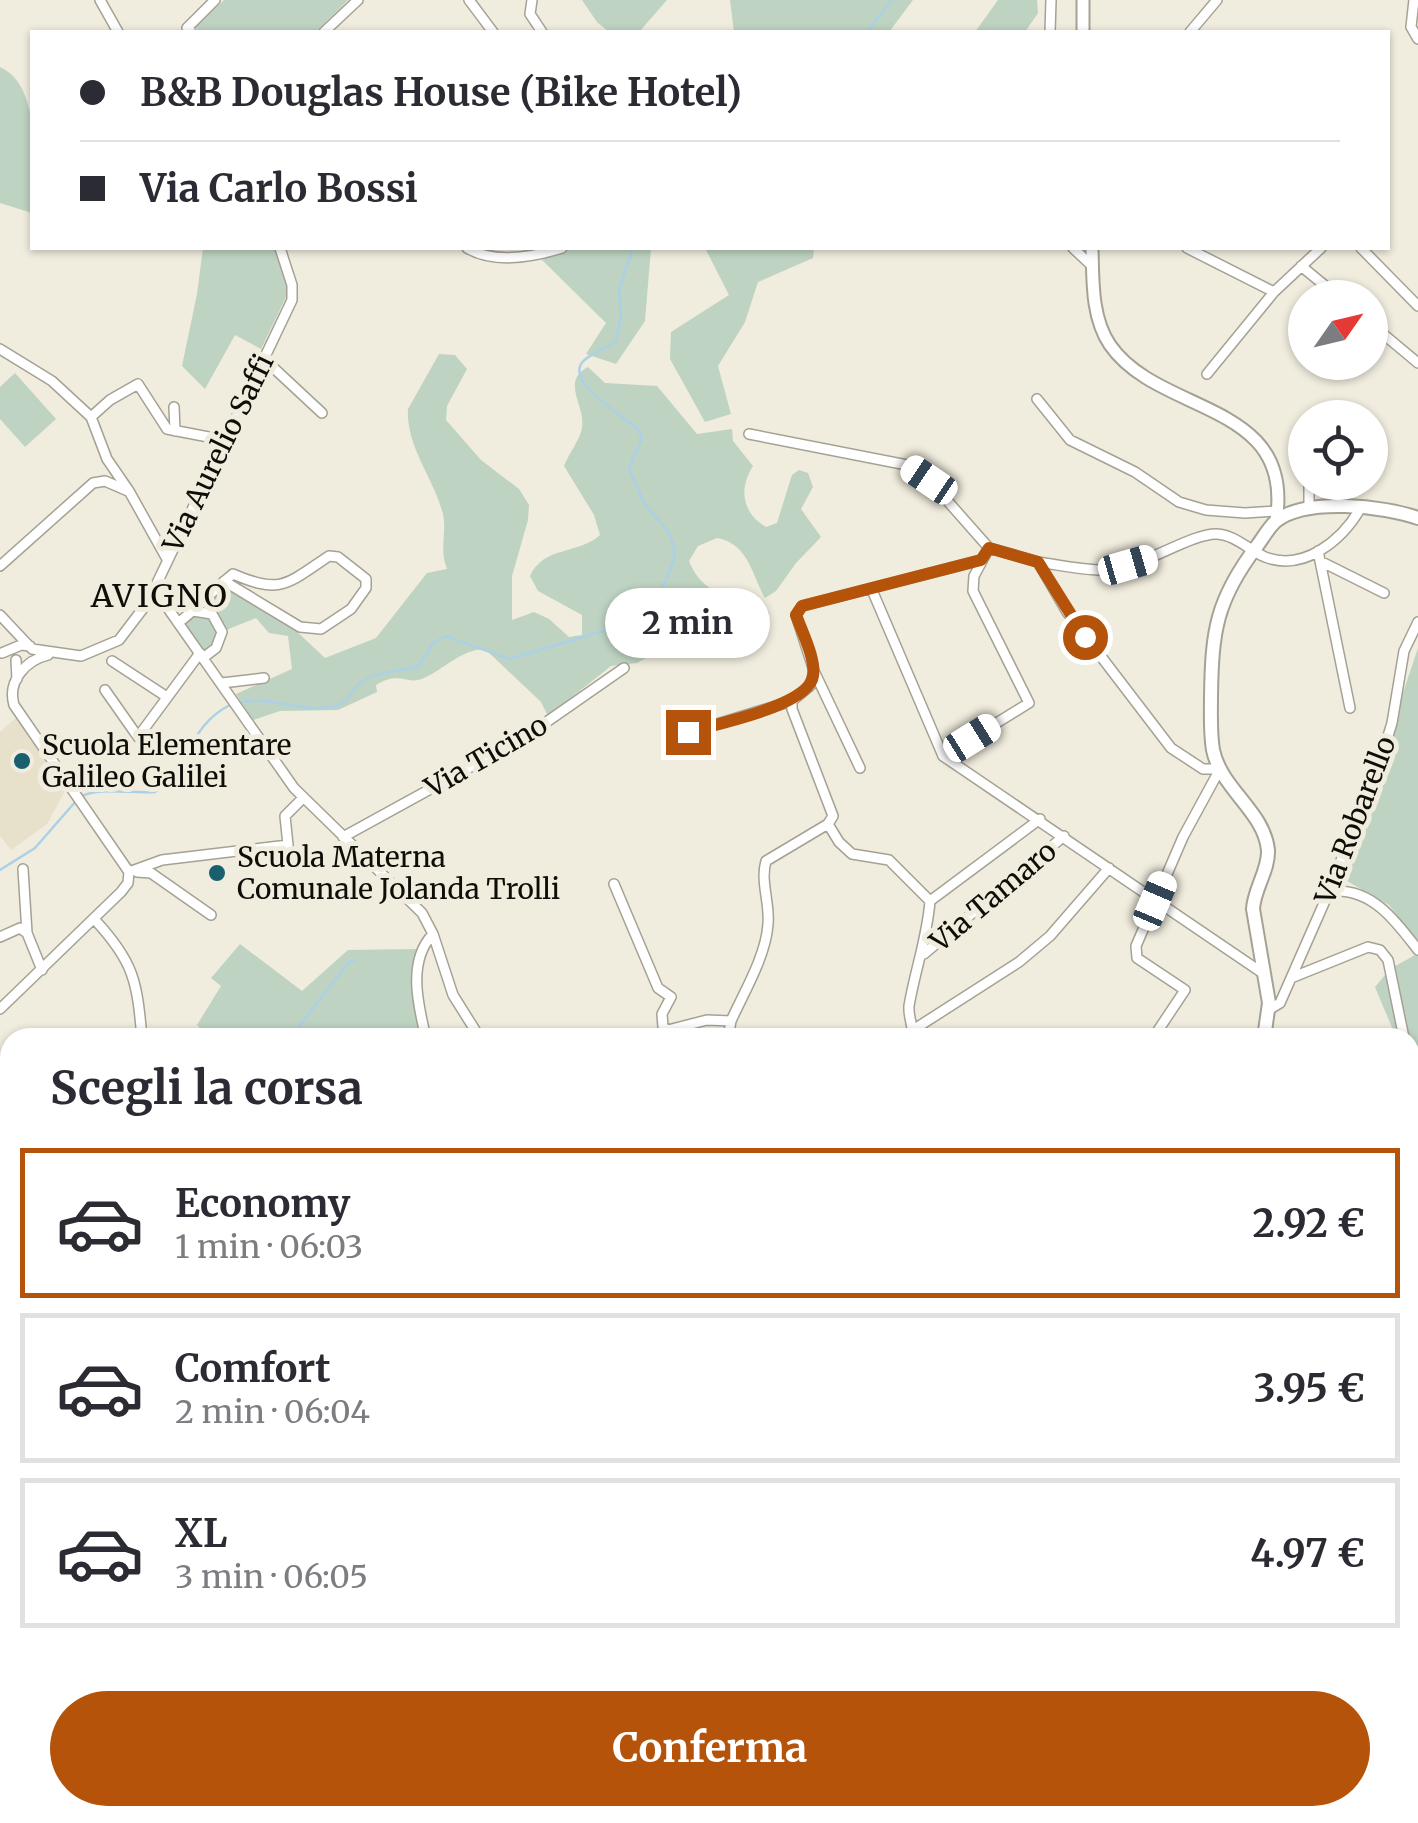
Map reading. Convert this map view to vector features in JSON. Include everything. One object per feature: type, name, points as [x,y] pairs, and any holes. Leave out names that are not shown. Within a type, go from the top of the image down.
[{"type":"main road","points":[[1266,1028],[1270,1009],[1253,909],[1268,853],[1258,823],[1220,769],[1211,727],[1212,635],[1228,594],[1277,516],[1332,506],[1418,518]]},
{"type":"street","points":[[100,0],[117,30]]},
{"type":"street","points":[[189,30],[215,0]]},
{"type":"street","points":[[326,30],[358,0]]},
{"type":"street","points":[[469,0],[492,30]]},
{"type":"street","points":[[532,0],[530,14],[541,30]]},
{"type":"street","points":[[1050,30],[1051,0]]},
{"type":"street","points":[[1083,0],[1083,30]]},
{"type":"street","points":[[1192,30],[1217,0]]},
{"type":"street","points":[[1414,0],[1411,26],[1418,39]]},
{"type":"street","name":"Via Aurelio Saffi","points":[[23,651],[81,656],[111,645],[130,630],[151,595],[292,300],[292,285],[281,250]]},
{"type":"street","points":[[474,250],[493,255],[541,251]]},
{"type":"street","points":[[1075,250],[1093,267]]},
{"type":"street","points":[[1038,400],[1070,440],[1135,472],[1179,502],[1206,510],[1277,516],[1270,462],[1258,441],[1236,422],[1134,371],[1109,343],[1094,302],[1092,250]]},
{"type":"street","points":[[1190,250],[1274,292]]},
{"type":"street","points":[[1207,374],[1274,292],[1318,250]]},
{"type":"street","points":[[1362,250],[1418,306]]},
{"type":"street","points":[[1302,266],[1319,280]]},
{"type":"street","points":[[1388,338],[1418,363]]},
{"type":"street","points":[[1,352],[52,381],[91,417],[107,459],[168,559]]},
{"type":"street","points":[[264,359],[322,413]]},
{"type":"street","points":[[91,417],[138,384],[167,429],[224,440]]},
{"type":"street","points":[[174,407],[175,431]]},
{"type":"street","points":[[749,434],[907,465],[929,480],[989,548],[1038,562],[1108,570],[1214,533],[1283,561],[1319,556],[1343,534],[1360,509]]},
{"type":"street","points":[[0,566],[93,483],[105,481],[130,491]]},
{"type":"street","points":[[1309,500],[1309,508]]},
{"type":"street","points":[[943,756],[1029,703],[973,591],[974,576],[989,548]]},
{"type":"street","points":[[178,623],[194,611],[224,581],[233,574],[266,588],[277,587],[329,556],[338,558],[366,580],[366,588],[351,609],[320,629],[300,627],[224,581]]},
{"type":"street","points":[[1319,556],[1384,593]]},
{"type":"street","points":[[1319,556],[1350,708]]},
{"type":"street","points":[[860,768],[814,670],[796,615],[802,606],[981,560]]},
{"type":"street","points":[[1038,562],[1067,612],[1172,748],[1203,768],[1220,769],[1183,838],[1136,946],[1137,958],[1185,990],[1160,1028]]},
{"type":"street","points":[[872,590],[943,756],[1266,976]]},
{"type":"street","points":[[151,595],[178,623],[303,798],[413,902],[433,934],[453,995],[474,1028]]},
{"type":"street","points":[[105,690],[138,737],[201,655],[216,648],[222,632],[212,614],[194,611]]},
{"type":"street","points":[[0,615],[23,651],[12,697],[18,713],[130,872],[128,883],[95,920],[0,1009]]},
{"type":"street","name":"Via Robarello","points":[[1270,1009],[1280,1003],[1326,899],[1382,755],[1392,723],[1404,651],[1418,622]]},
{"type":"street","points":[[1,653],[23,651]]},
{"type":"street","points":[[112,662],[167,697]]},
{"type":"street","name":"Via Ticino","points":[[343,837],[525,736],[624,668]]},
{"type":"street","points":[[688,732],[792,700],[810,686],[814,670]]},
{"type":"street","points":[[222,683],[264,678]]},
{"type":"street","points":[[730,1028],[768,929],[766,861],[828,824],[833,816],[792,710],[792,700]]},
{"type":"street","points":[[130,872],[162,860],[288,845],[286,816],[303,798]]},
{"type":"street","points":[[930,902],[1040,819]]},
{"type":"street","points":[[828,824],[852,854],[890,860],[930,902],[928,937],[910,1001],[911,1028]]},
{"type":"street","name":"Via Tamaro","points":[[922,956],[1064,836]]},
{"type":"street","points":[[922,1028],[1019,962],[1050,936],[1109,868]]},
{"type":"street","points":[[23,869],[27,933],[42,970]]},
{"type":"street","points":[[130,872],[151,873],[210,915]]},
{"type":"street","points":[[614,884],[658,988],[671,997],[662,1014],[665,1028]]},
{"type":"street","points":[[1326,899],[1336,891],[1362,895],[1393,918],[1418,950]]},
{"type":"street","points":[[95,920],[120,948],[130,968],[138,990],[141,1028]]},
{"type":"street","points":[[0,937],[20,928],[27,933]]},
{"type":"street","points":[[424,1028],[418,1006],[418,960],[433,934]]},
{"type":"street","points":[[1290,978],[1368,948],[1380,950],[1388,960],[1402,1028]]},
{"type":"street","points":[[676,1028],[707,1020],[731,1021]]},
{"type":"shaded area","name":"Scuola Elementare Galileo Galilei","points":[[16,718],[65,791],[47,824],[11,850],[0,836],[0,732]]},
{"type":"green space","points":[[224,0],[348,0],[318,30],[195,27]]},
{"type":"green space","points":[[582,0],[667,0],[641,30],[607,30]]},
{"type":"green space","points":[[730,0],[913,0],[890,30],[734,30]]},
{"type":"green space","points":[[998,0],[1037,0],[1038,13],[1026,30],[976,30]]},
{"type":"green space","points":[[0,67],[14,77],[30,111],[30,212],[0,203]]},
{"type":"green space","points":[[203,250],[276,250],[289,291],[261,349],[235,335],[205,389],[182,366]]},
{"type":"green space","points":[[568,250],[651,250],[645,321],[616,364],[586,354],[606,323],[538,256]]},
{"type":"green space","points":[[706,250],[814,250],[813,258],[758,282],[745,322],[718,366],[731,414],[705,422],[670,359],[671,332],[729,295]]},
{"type":"green space","points":[[439,354],[455,355],[467,369],[447,406],[446,420],[481,460],[519,489],[529,505],[512,576],[512,620],[534,612],[549,619],[569,637],[582,635],[582,615],[538,591],[530,576],[544,560],[600,535],[594,515],[564,466],[582,428],[576,380],[588,367],[605,383],[657,386],[697,434],[732,429],[733,441],[753,466],[744,491],[747,507],[766,527],[777,523],[792,475],[799,470],[808,473],[813,487],[801,509],[821,537],[776,591],[765,598],[748,561],[736,546],[717,538],[698,546],[689,561],[707,586],[760,604],[769,613],[669,645],[637,663],[611,666],[548,716],[541,702],[485,649],[461,656],[418,680],[384,681],[376,685],[377,692],[338,710],[280,711],[253,720],[236,694],[292,669],[288,636],[269,633],[256,618],[226,630],[213,609],[203,606],[223,586],[292,627],[325,658],[376,638],[427,573],[447,569],[443,514],[411,436],[408,409]]},
{"type":"green space","points":[[15,373],[56,419],[25,447],[0,419],[0,387]]},
{"type":"green space","points":[[193,614],[208,615],[219,630],[212,644],[202,652],[181,623]]},
{"type":"green space","points":[[1418,648],[1418,942],[1389,905],[1347,881],[1343,872]]},
{"type":"green space","points":[[240,944],[302,991],[348,950],[416,949],[412,995],[419,1028],[200,1028],[197,1025],[221,986],[211,978]]},
{"type":"green space","points":[[1418,955],[1418,1028],[1392,1028],[1375,987],[1390,969]]},
{"type":"waterway","points":[[869,30],[892,0]]},
{"type":"waterway","points":[[238,703],[330,707],[343,702],[366,679],[419,666],[433,643],[445,636],[510,659],[619,626],[637,616],[662,590],[674,559],[674,547],[668,531],[644,503],[629,469],[642,438],[638,429],[590,391],[579,372],[584,360],[616,341],[621,316],[619,289],[632,250]]},
{"type":"waterway","points":[[82,796],[107,791],[155,792],[175,771],[206,723],[230,705]]},
{"type":"waterway","points":[[0,870],[35,848],[76,801]]},
{"type":"waterway","points":[[298,1028],[349,962],[355,960]]},
{"type":"place","name":"Scuola Elementare Galileo Galilei","points":[[22,761]]},
{"type":"place","name":"Scuola Materna Comunale Jolanda Trolli","points":[[217,873]]},
{"type":"district","name":"AVIGNO","points":[[160,596]]},
{"type":"route","points":[[688,732],[792,700],[810,686],[814,670],[796,615],[802,606],[981,560],[989,548],[1038,562],[1085,637]]}]
